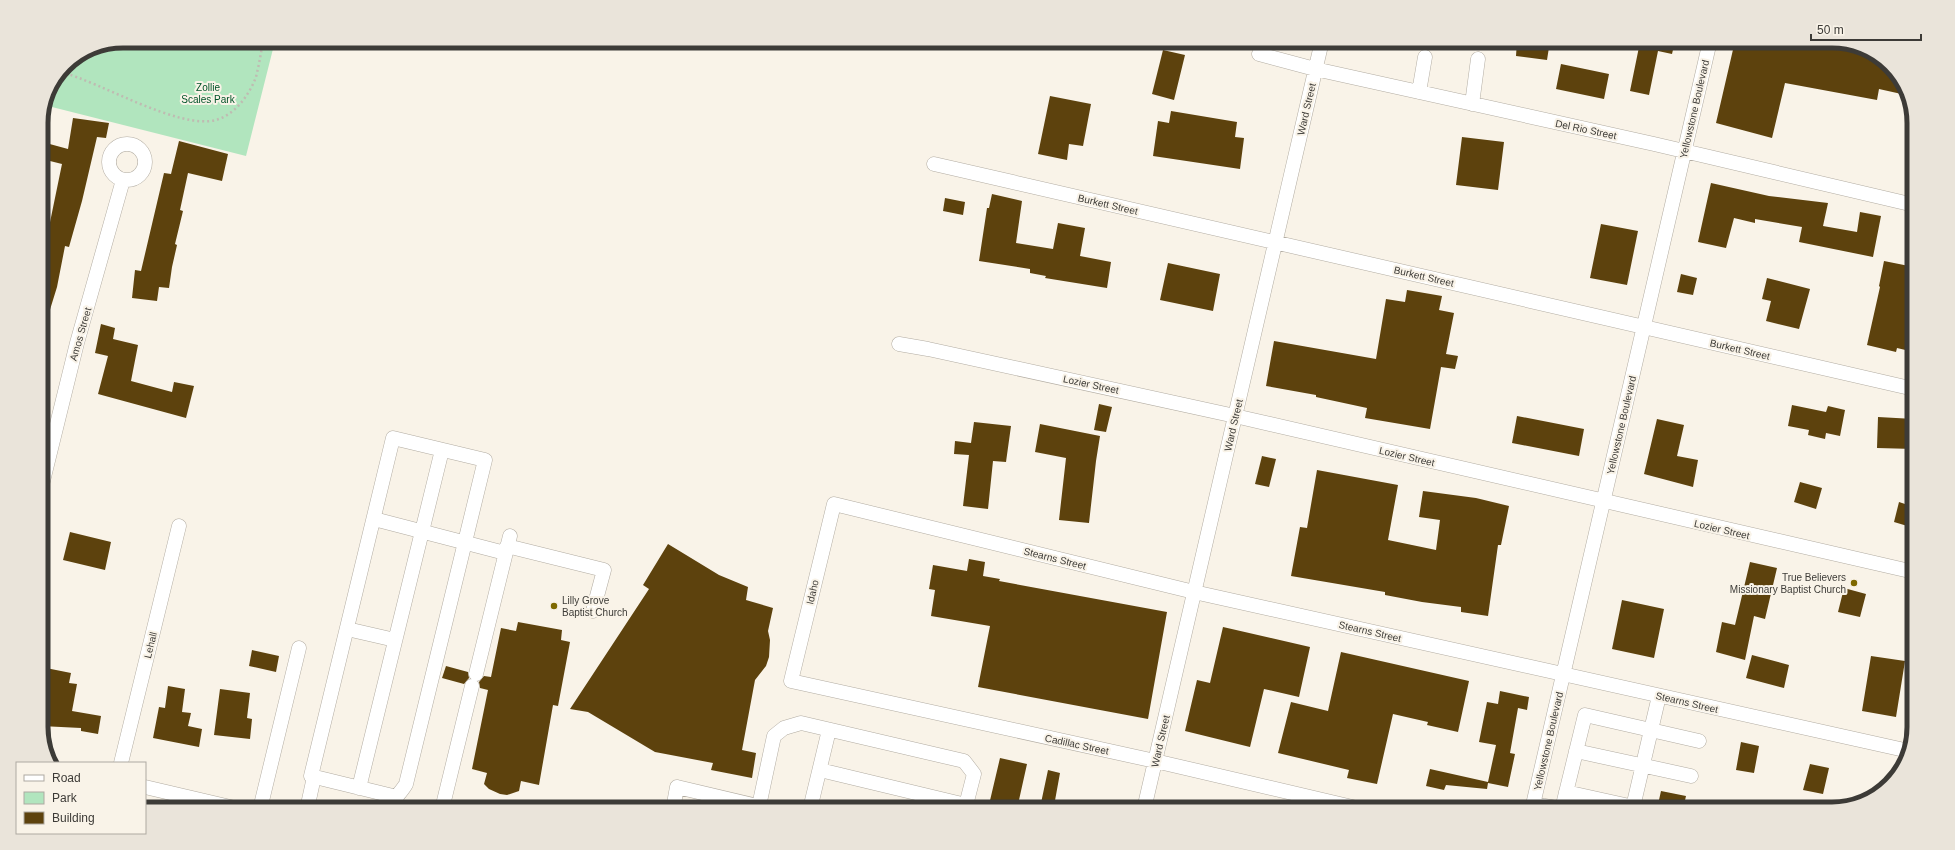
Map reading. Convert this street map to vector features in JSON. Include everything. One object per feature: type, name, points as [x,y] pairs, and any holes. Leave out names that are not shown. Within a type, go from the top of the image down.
[{"type":"street","name":"Ward Street","points":[[1146,802],[1320,48]]},
{"type":"street","name":"Yellowstone Boulevard","points":[[1533,802],[1708,48]]},
{"type":"street","name":"Del Rio Street","points":[[1259,54],[1315,70],[1419,92],[1907,203]]},
{"type":"street","points":[[1419,92],[1425,57]]},
{"type":"street","points":[[1472,104],[1478,58]]},
{"type":"street","name":"Burkett Street","points":[[934,164],[1907,387]]},
{"type":"street","name":"Amos Street","points":[[48,461],[77,343],[123,180]]},
{"type":"street","name":"Lozier Street","points":[[898,344],[936,350],[1235,416],[1907,570]]},
{"type":"street","points":[[309,802],[314,777],[311,776],[393,438],[485,460],[406,784],[392,802]]},
{"type":"street","points":[[359,788],[442,450]]},
{"type":"street","name":"Stearns Street","points":[[834,504],[1194,592],[1903,750]]},
{"type":"street","name":"Idaho","points":[[791,681],[834,504]]},
{"type":"street","points":[[374,519],[465,542],[507,545],[604,570],[593,611]]},
{"type":"street","name":"Lehall","points":[[121,762],[179,526]]},
{"type":"street","points":[[446,802],[507,545]]},
{"type":"street","points":[[347,629],[395,640]]},
{"type":"street","points":[[262,802],[299,648]]},
{"type":"street","name":"Cadillac Street","points":[[791,681],[1155,761],[1331,802]]},
{"type":"street","points":[[1639,802],[1642,765],[1659,696]]},
{"type":"street","points":[[1564,802],[1585,715],[1699,741]]},
{"type":"street","points":[[766,802],[774,736],[784,728],[801,723],[964,761],[974,774],[967,802]]},
{"type":"street","points":[[812,802],[829,730]]},
{"type":"street","points":[[1576,751],[1691,776]]},
{"type":"street","points":[[820,770],[946,802]]},
{"type":"street","points":[[314,777],[397,797]]},
{"type":"street","points":[[146,787],[209,802]]},
{"type":"street","points":[[674,802],[677,787],[721,802]]},
{"type":"street","points":[[1566,792],[1611,802]]},
{"type":"path","points":[[67,74],[171,115],[194,120],[216,120],[236,109],[246,96],[256,77],[262,48]]},
{"type":"green space","name":"Zollie Scales Park","points":[[273,48],[246,156],[50,106],[58,86],[70,70],[86,58],[109,49]]},
{"type":"building","points":[[1517,48],[1549,48],[1547,60],[1516,56]]},
{"type":"building","points":[[1639,48],[1673,48],[1672,54],[1658,51],[1649,95],[1630,91]]},
{"type":"building","points":[[1733,48],[1846,49],[1869,58],[1878,64],[1888,74],[1901,94],[1879,89],[1877,100],[1785,83],[1772,138],[1716,123]]},
{"type":"building","points":[[1163,50],[1185,55],[1174,100],[1152,94]]},
{"type":"building","points":[[1561,64],[1609,74],[1604,99],[1556,89]]},
{"type":"building","points":[[1050,96],[1091,104],[1083,146],[1069,144],[1067,160],[1038,154]]},
{"type":"building","points":[[1171,111],[1237,122],[1235,137],[1244,138],[1240,169],[1153,156],[1158,121],[1169,123]]},
{"type":"building","points":[[73,118],[109,123],[106,138],[97,137],[82,201],[69,247],[65,246],[57,287],[48,316],[48,227],[62,164],[48,160],[48,144],[68,149]]},
{"type":"building","points":[[1462,137],[1504,142],[1498,190],[1456,185]]},
{"type":"building","points":[[179,141],[228,154],[222,181],[188,173],[180,210],[183,211],[175,244],[177,245],[169,288],[159,287],[157,301],[132,298],[135,270],[141,271],[164,173],[171,174]]},
{"type":"building","points":[[1711,183],[1769,196],[1828,203],[1823,226],[1857,232],[1860,212],[1881,216],[1873,257],[1799,242],[1802,227],[1755,219],[1755,223],[1734,218],[1726,248],[1698,242]]},
{"type":"building","points":[[992,194],[1022,201],[1016,243],[1053,249],[1058,223],[1085,228],[1080,256],[1111,262],[1107,288],[1045,278],[1046,276],[1030,273],[1030,269],[979,261],[987,208],[989,208]]},
{"type":"building","points":[[945,198],[965,202],[963,215],[943,211]]},
{"type":"building","points":[[1601,224],[1638,231],[1627,285],[1590,278]]},
{"type":"building","points":[[1884,261],[1907,266],[1907,350],[1897,348],[1896,352],[1867,345]]},
{"type":"building","points":[[1168,263],[1220,274],[1213,311],[1160,300]]},
{"type":"building","points":[[1681,274],[1697,278],[1693,295],[1677,292]]},
{"type":"building","points":[[1767,278],[1810,289],[1799,329],[1766,321],[1771,301],[1762,299]]},
{"type":"building","points":[[1407,290],[1442,296],[1439,310],[1454,313],[1446,354],[1458,356],[1455,369],[1441,367],[1430,429],[1365,418],[1367,408],[1316,397],[1316,395],[1266,386],[1274,341],[1376,359],[1386,299],[1405,302]]},
{"type":"building","points":[[101,324],[115,328],[113,339],[138,345],[131,381],[172,392],[174,382],[194,386],[186,418],[98,394],[108,356],[95,353]]},
{"type":"building","points":[[1099,404],[1112,407],[1106,432],[1094,430]]},
{"type":"building","points":[[1792,405],[1826,412],[1828,406],[1845,410],[1840,436],[1826,433],[1825,439],[1808,435],[1809,430],[1788,426]]},
{"type":"building","points":[[1517,416],[1584,429],[1579,456],[1512,443]]},
{"type":"building","points":[[1878,417],[1907,419],[1907,449],[1877,448]]},
{"type":"building","points":[[1657,419],[1684,425],[1677,456],[1698,460],[1693,487],[1644,474]]},
{"type":"building","points":[[974,422],[1011,426],[1006,462],[993,461],[988,509],[963,506],[969,455],[954,454],[955,441],[971,443]]},
{"type":"building","points":[[1040,424],[1100,436],[1089,523],[1059,520],[1066,458],[1035,452]]},
{"type":"building","points":[[1262,456],[1276,459],[1269,487],[1255,484]]},
{"type":"building","points":[[1317,470],[1398,485],[1388,540],[1436,550],[1440,520],[1419,517],[1423,491],[1476,498],[1509,506],[1501,545],[1498,545],[1488,616],[1461,612],[1461,607],[1422,602],[1385,595],[1385,592],[1291,576],[1300,527],[1307,528]]},
{"type":"building","points":[[1800,482],[1822,488],[1816,509],[1794,502]]},
{"type":"building","points":[[1899,502],[1907,505],[1907,526],[1894,522]]},
{"type":"building","points":[[70,532],[111,542],[105,570],[63,560]]},
{"type":"building","points":[[668,544],[719,575],[748,587],[746,600],[773,608],[768,631],[770,640],[769,657],[766,666],[755,680],[742,750],[756,753],[752,778],[711,770],[713,763],[655,752],[588,712],[570,709],[649,589],[643,585]]},
{"type":"building","points":[[969,559],[985,562],[983,576],[1000,579],[999,581],[1167,612],[1148,719],[978,687],[990,626],[931,616],[935,590],[929,589],[933,565],[967,571]]},
{"type":"building","points":[[1750,562],[1777,568],[1765,619],[1754,616],[1745,660],[1716,652],[1722,622],[1735,625]]},
{"type":"building","points":[[1844,588],[1866,594],[1860,617],[1838,612]]},
{"type":"building","points":[[1622,600],[1664,609],[1654,658],[1612,649]]},
{"type":"building","points":[[518,622],[562,630],[561,640],[570,642],[558,706],[553,705],[539,785],[521,781],[519,791],[507,795],[500,794],[489,789],[484,784],[487,773],[472,769],[488,690],[480,688],[479,682],[484,676],[491,677],[501,628],[516,631]]},
{"type":"building","points":[[1223,627],[1310,647],[1299,697],[1264,689],[1250,747],[1185,731],[1197,680],[1210,683]]},
{"type":"building","points":[[252,650],[279,656],[276,672],[249,666]]},
{"type":"building","points":[[1341,652],[1469,681],[1458,732],[1427,725],[1428,722],[1393,714],[1377,784],[1347,778],[1349,770],[1278,753],[1291,702],[1328,711]]},
{"type":"building","points":[[1752,655],[1789,665],[1784,688],[1746,678]]},
{"type":"building","points":[[1871,656],[1905,661],[1896,717],[1862,711]]},
{"type":"building","points":[[446,666],[468,672],[469,678],[464,684],[442,678]]},
{"type":"building","points":[[48,668],[71,673],[69,683],[77,684],[72,711],[101,716],[98,734],[81,731],[81,728],[48,726]]},
{"type":"building","points":[[168,686],[185,689],[182,712],[191,713],[188,726],[202,729],[199,747],[153,738],[159,707],[165,708]]},
{"type":"building","points":[[220,689],[250,693],[247,718],[252,719],[250,739],[214,735]]},
{"type":"building","points":[[1500,691],[1529,697],[1527,710],[1518,708],[1510,753],[1515,754],[1508,787],[1488,783],[1487,789],[1446,785],[1444,790],[1426,786],[1430,769],[1488,782],[1496,745],[1479,742],[1487,702],[1498,704]]},
{"type":"building","points":[[1741,742],[1759,746],[1754,773],[1736,770]]},
{"type":"building","points":[[1000,758],[1027,764],[1019,802],[990,802]]},
{"type":"building","points":[[1810,764],[1829,768],[1823,794],[1803,790]]},
{"type":"building","points":[[1048,770],[1060,773],[1055,802],[1041,802]]},
{"type":"building","points":[[1661,791],[1686,796],[1685,802],[1659,802]]},
{"type":"place","name":"True Believers Missionary Baptist Church","points":[[1854,583]]},
{"type":"place","name":"Lilly Grove Baptist Church","points":[[554,606]]}]
